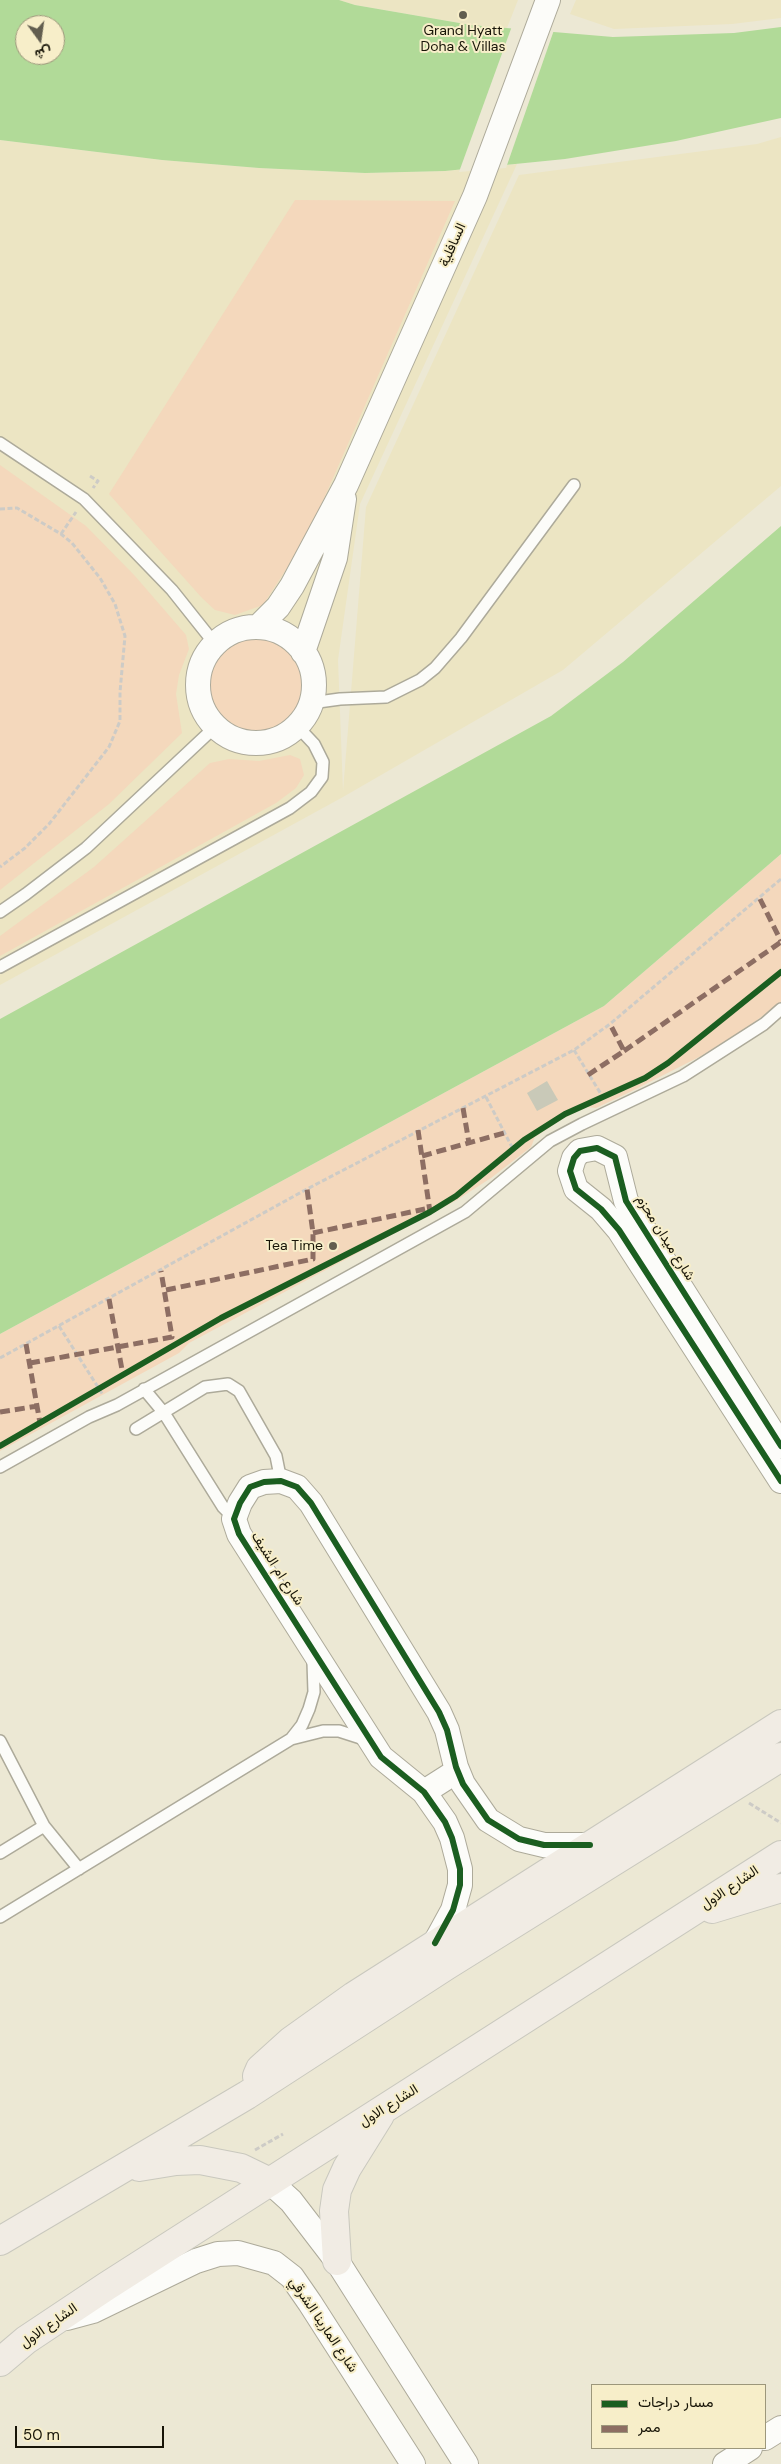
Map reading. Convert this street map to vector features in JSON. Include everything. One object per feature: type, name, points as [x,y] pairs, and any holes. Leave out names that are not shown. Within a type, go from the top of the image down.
[{"type":"main road","points":[[247,2095],[260,2069],[291,2041],[434,1943],[781,1724]]},
{"type":"main road","points":[[0,2241],[247,2095],[446,1966],[781,1757]]},
{"type":"main road","name":"الشارع الاول","points":[[0,2362],[54,2321],[781,1855]]},
{"type":"main road","points":[[694,1912],[715,1909],[781,1888]]},
{"type":"main road","points":[[337,2262],[334,2211],[337,2190],[383,2110]]},
{"type":"main road","points":[[116,2174],[148,2165],[200,2160],[241,2168],[270,2182]]},
{"type":"street","name":"السافلية","points":[[258,627],[278,607],[292,586],[346,485],[475,196],[546,5]]},
{"type":"street","name":"السافلية","points":[[303,652],[335,558],[346,485]]},
{"type":"street","points":[[258,627],[284,634],[303,652],[313,676],[311,703],[297,726],[271,741],[256,743],[228,736],[216,727],[204,711],[198,692],[201,666],[215,644],[230,633],[258,627]]},
{"type":"street","name":"شارع ميدان محزم","points":[[781,1446],[626,1201],[615,1157],[597,1148],[580,1151],[574,1158],[570,1171],[576,1190],[601,1209],[620,1230],[781,1481]]},
{"type":"street","points":[[234,1518],[240,1503],[250,1487],[264,1482],[281,1480],[297,1487],[311,1503],[434,1704],[447,1730],[457,1771],[473,1802],[488,1820],[519,1839],[544,1845],[590,1845]]},
{"type":"street","name":"شارع ام الشيف","points":[[234,1518],[239,1534],[370,1742],[381,1757],[424,1792],[449,1830],[460,1869],[460,1885],[453,1910],[434,1943]]},
{"type":"street","points":[[424,1792],[457,1771]]},
{"type":"street","points":[[270,2182],[291,2201],[337,2262],[466,2464]]},
{"type":"street","name":"شارع المارينا الشرقي","points":[[54,2321],[93,2311],[196,2261],[218,2254],[238,2253],[274,2264],[292,2277],[413,2464]]},
{"type":"street","points":[[766,2437],[781,2428]]},
{"type":"street","points":[[725,2464],[748,2449]]},
{"type":"lane","points":[[0,443],[84,499],[172,590],[215,644]]},
{"type":"lane","points":[[311,703],[340,699],[386,697],[420,680],[435,668],[461,638],[574,485]]},
{"type":"lane","points":[[0,967],[267,821],[311,792],[322,777],[323,762],[314,744],[297,726]]},
{"type":"lane","points":[[0,912],[86,848],[216,727]]},
{"type":"lane","points":[[0,1467],[89,1417],[112,1408],[465,1212],[550,1141],[683,1076],[764,1024],[781,1009]]},
{"type":"lane","points":[[136,1429],[205,1386],[228,1384],[239,1391],[276,1456],[281,1480]]},
{"type":"lane","points":[[144,1389],[164,1413],[223,1507],[234,1518]]},
{"type":"lane","points":[[291,1740],[302,1725],[314,1692],[315,1674],[307,1640]]},
{"type":"lane","points":[[0,1917],[291,1740],[323,1731],[339,1732],[370,1742]]},
{"type":"lane","points":[[0,1741],[44,1826],[79,1869]]},
{"type":"lane","points":[[0,1853],[44,1826]]},
{"type":"path","points":[[0,509],[17,508],[61,534],[72,543],[100,578],[115,604],[125,636],[120,692],[120,721],[109,747],[49,824],[25,848],[0,867]]},
{"type":"path","points":[[0,1358],[307,1189],[574,1050],[596,1035],[781,879]]},
{"type":"path","points":[[596,1100],[612,1093]]},
{"type":"path","points":[[486,1097],[512,1150],[527,1160]]},
{"type":"path","points":[[505,1156],[518,1145]]},
{"type":"path","points":[[59,1326],[112,1408]]},
{"type":"path","points":[[91,1394],[107,1384]]},
{"type":"path","points":[[746,1801],[781,1823]]},
{"type":"shaded area","points":[[0,0],[339,0],[355,5],[471,25],[613,37],[734,33],[781,27],[781,118],[676,141],[565,159],[445,171],[365,173],[259,168],[162,160],[0,140]]},
{"type":"shaded area","name":"Grand Hyatt Doha & Villas","points":[[339,0],[518,0],[507,28],[471,25],[355,5]]},
{"type":"shaded area","points":[[576,0],[781,0],[781,18],[732,24],[614,29],[570,14]]},
{"type":"shaded area","points":[[781,137],[781,486],[563,670],[343,797],[0,985],[0,140],[162,160],[259,168],[365,173],[445,171],[517,164],[360,504],[338,660],[343,791],[366,507],[519,175],[757,144]]},
{"type":"shaded area","points":[[295,200],[455,201],[307,537],[263,605],[235,615],[215,610],[202,598],[109,494]]},
{"type":"shaded area","points":[[0,465],[86,526],[135,576],[186,635],[189,649],[179,675],[176,694],[182,733],[109,804],[0,890]]},
{"type":"shaded area","points":[[781,526],[781,854],[604,1006],[0,1334],[0,1019],[551,716],[623,662]]},
{"type":"shaded area","points":[[256,639],[274,643],[289,653],[299,668],[303,686],[299,704],[289,719],[274,729],[256,733],[238,729],[223,719],[213,704],[209,686],[213,668],[223,653],[238,643]]},
{"type":"shaded area","points":[[290,755],[300,759],[304,775],[296,788],[276,803],[0,956],[0,936],[94,867],[210,763],[229,759],[259,761]]},
{"type":"shaded area","points":[[781,854],[781,1002],[744,1030],[701,1056],[596,1108],[587,1107],[564,1118],[535,1137],[531,1147],[491,1178],[457,1200],[189,1343],[179,1353],[0,1451],[0,1334],[604,1006]]},
{"type":"pier","points":[[512,26],[554,30],[506,168],[459,172]]},
{"type":"building","points":[[547,1081],[558,1100],[537,1111],[527,1093]]},
{"type":"marked path","points":[[760,899],[781,941]]},
{"type":"marked path","points":[[624,1051],[781,942]]},
{"type":"marked path","points":[[588,1075],[624,1051],[610,1024]]},
{"type":"marked path","points":[[463,1108],[469,1143]]},
{"type":"marked path","points":[[418,1130],[430,1212]]},
{"type":"marked path","points":[[422,1156],[504,1133]]},
{"type":"marked path","points":[[166,1290],[313,1259],[313,1233],[307,1189]]},
{"type":"marked path","points":[[313,1233],[425,1209]]},
{"type":"marked path","points":[[30,1363],[172,1337],[161,1271]]},
{"type":"marked path","points":[[109,1299],[123,1375]]},
{"type":"marked path","points":[[26,1344],[40,1423]]},
{"type":"marked path","points":[[0,1412],[38,1406]]},
{"type":"cycle path","points":[[0,1446],[221,1318],[430,1212],[456,1196],[524,1140],[565,1114],[645,1078],[668,1063],[781,972]]},
{"type":"cycle path","points":[[781,1446],[626,1201],[615,1157],[597,1148],[580,1151],[574,1158],[570,1171],[576,1189],[601,1209],[619,1230],[781,1481]]},
{"type":"cycle path","points":[[435,1943],[453,1910],[460,1885],[460,1869],[452,1838],[445,1822],[424,1792],[381,1757],[239,1534],[234,1519],[240,1503],[250,1487],[264,1482],[281,1481],[297,1487],[311,1503],[439,1712],[447,1730],[456,1767],[463,1784],[488,1820],[519,1839],[544,1845],[590,1845]]},
{"type":"place","name":"Grand Hyatt Doha & Villas","points":[[463,15]]},
{"type":"place","name":"Tea Time","points":[[333,1246]]}]
